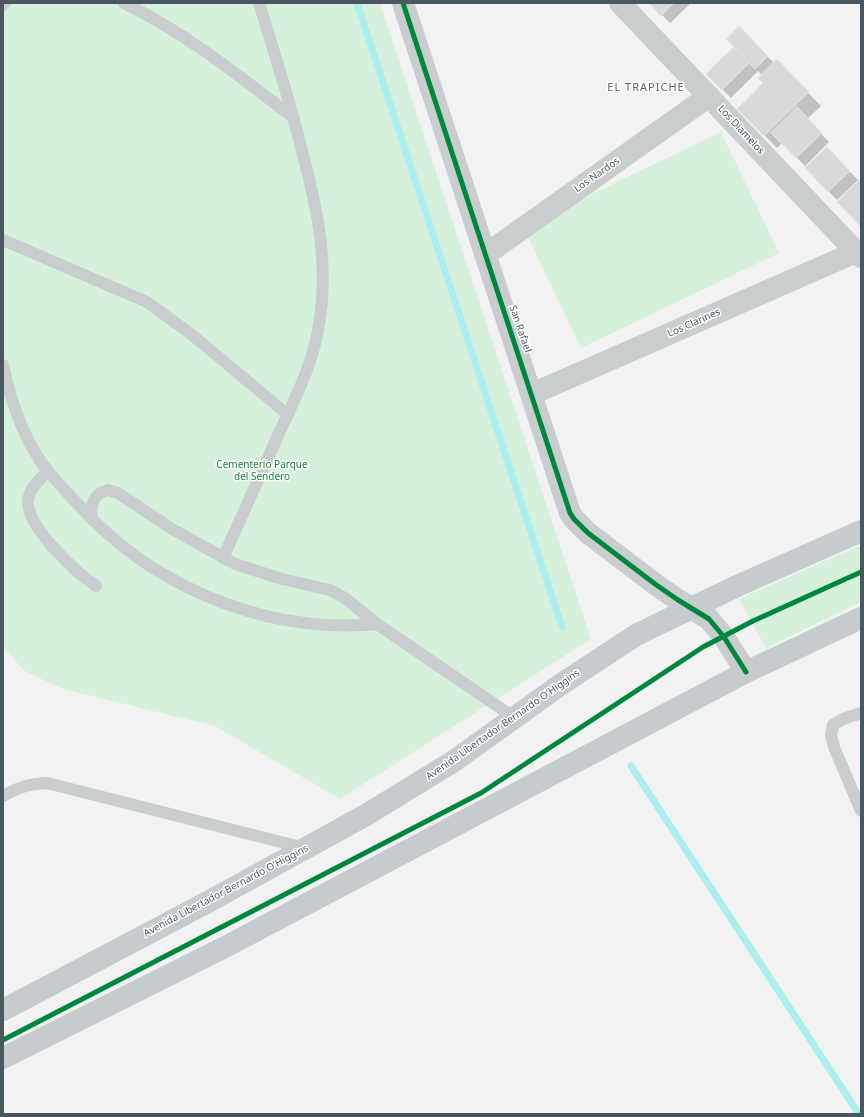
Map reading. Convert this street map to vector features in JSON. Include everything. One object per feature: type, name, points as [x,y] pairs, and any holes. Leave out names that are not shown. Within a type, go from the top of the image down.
[{"type":"main road","name":"Avenida Libertador Bernardo O'Higgins","points":[[3,1010],[206,903],[366,815],[447,765],[560,685],[636,635],[737,586],[861,531]]},
{"type":"main road","points":[[3,1058],[227,946],[746,672],[861,618]]},
{"type":"street","name":"Los Diamelos","points":[[620,3],[859,255]]},
{"type":"street","name":"San Rafael","points":[[411,7],[485,255],[532,394],[567,506],[574,519],[588,533],[651,581],[709,619],[724,637],[746,672]]},
{"type":"street","name":"Los Nardos","points":[[485,255],[709,96]]},
{"type":"street","name":"Los Clarines","points":[[532,394],[859,255]]},
{"type":"lane","points":[[124,3],[171,28],[203,49],[294,118]]},
{"type":"lane","points":[[223,558],[288,414],[313,353],[318,330],[323,287],[322,247],[314,198],[294,118],[259,3]]},
{"type":"lane","points":[[3,240],[148,302],[191,334],[288,414]]},
{"type":"lane","points":[[3,365],[5,377],[21,424],[40,460],[48,471],[92,519],[124,547],[145,562],[197,593],[216,601],[259,614],[310,623],[360,626],[377,624]]},
{"type":"lane","points":[[48,471],[38,481],[28,500],[32,517],[51,545],[62,558],[96,586]]},
{"type":"lane","points":[[92,519],[92,504],[95,498],[103,492],[112,491],[118,493],[172,529],[235,564],[259,573],[330,590],[345,598],[377,624],[515,718]]},
{"type":"lane","points":[[861,713],[843,719],[833,725],[831,735],[834,747],[861,811]]},
{"type":"lane","points":[[3,796],[16,789],[31,784],[47,783],[306,848]]},
{"type":"green space","name":"Cementerio Parque del Sendero","points":[[3,3],[380,3],[591,639],[340,799],[215,726],[63,689],[24,671],[3,646]]},
{"type":"green space","points":[[721,132],[779,253],[581,348],[523,227]]},
{"type":"green space","points":[[861,545],[861,602],[766,648],[739,599]]},
{"type":"building","points":[[649,3],[674,3],[661,16]]},
{"type":"building","points":[[739,26],[768,56],[755,69],[726,39]]},
{"type":"building","points":[[734,47],[749,63],[722,90],[706,74]]},
{"type":"building","points":[[777,59],[809,92],[764,136],[737,109],[763,83],[758,78]]},
{"type":"building","points":[[797,107],[822,133],[796,158],[771,133]]},
{"type":"building","points":[[827,147],[850,171],[828,192],[805,168]]},
{"type":"building","points":[[859,180],[861,182],[861,227],[837,202]]},
{"type":"waterway","points":[[357,3],[562,627]]},
{"type":"waterway","points":[[631,766],[859,1114]]},
{"type":"cycle path","points":[[403,3],[570,513],[588,533],[655,584],[709,619],[724,637],[746,672]]},
{"type":"cycle path","points":[[3,1040],[481,793],[703,647],[753,621],[861,572]]},
{"type":"district","name":"EL TRAPICHE","points":[[646,88]]}]
